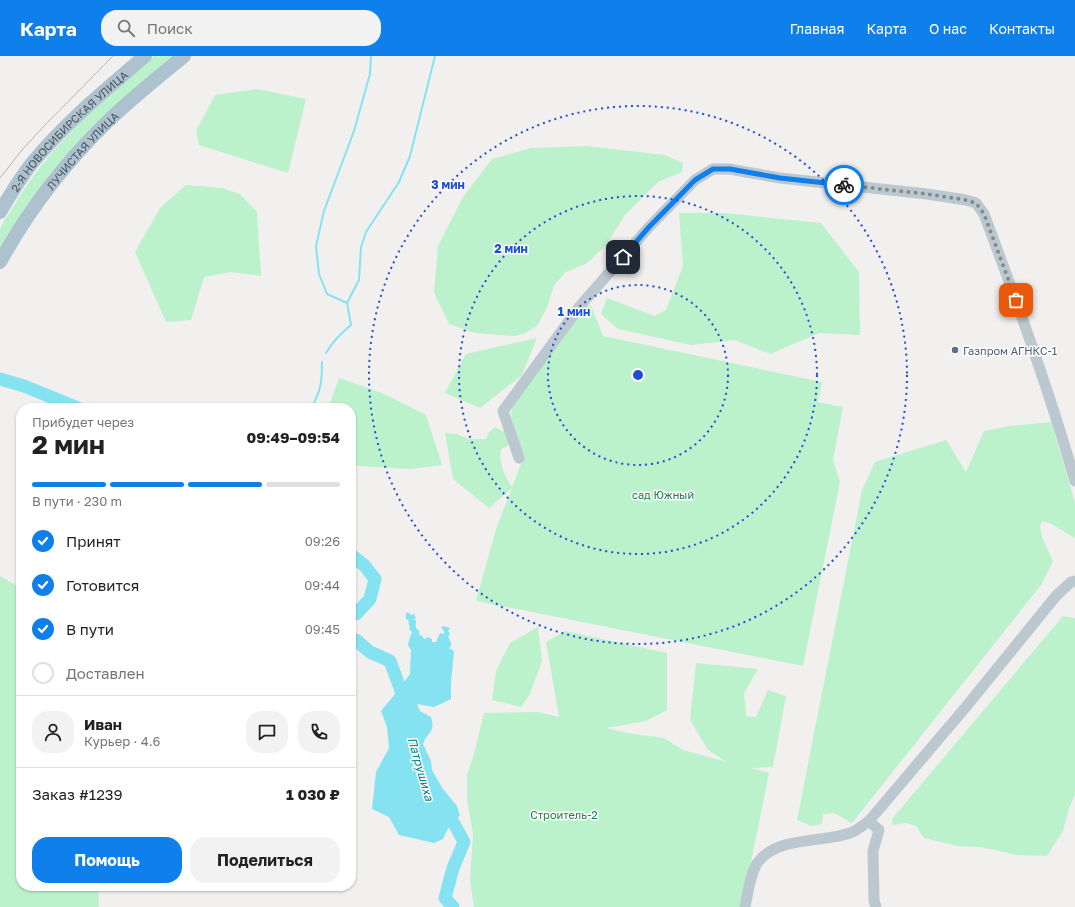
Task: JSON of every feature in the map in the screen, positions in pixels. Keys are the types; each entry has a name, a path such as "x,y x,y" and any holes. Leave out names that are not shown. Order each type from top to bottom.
{"main road":[{"name":"2-Я НОВОСИБИРСКАЯ УЛИЦА","path":"0,212 31,164 50,143 80,111 145,56"},
{"name":"ЛУЧИСТАЯ УЛИЦА","path":"0,262 24,223 59,174 108,121 184,56"}],"street":[{"path":"519,458 503,411 526,379 580,306 649,227 695,180 713,169 730,169 780,178 927,194 976,203 984,214 1030,340 1059,426 1075,481"},
{"path":"745,907 752,874 757,863 766,854 782,845 851,833 869,821 965,708 1056,596 1071,582 1075,581"},
{"path":"869,821 879,830 873,851 874,901 876,907"}],"green space":[{"path":"154,56 176,56 101,123 0,251 0,230 2,225 26,187 58,145 114,90"},
{"path":"257,89 306,99 288,173 199,145 196,131 215,95"},
{"path":"587,146 665,155 683,163 682,172 658,182 625,215 605,246 586,264 566,272 554,285 547,308 537,326 523,334 515,336 475,333 449,324 434,293 438,246 463,197 492,159 531,148"},
{"path":"186,185 222,188 240,194 257,212 261,276 231,272 204,277 191,320 166,322 135,252 160,208"},
{"path":"679,213 724,213 821,223 859,272 860,335 819,333 770,354 735,340 691,345 618,329 601,314 607,298 655,316 666,310 683,266"},
{"name":"сад Южный","path":"585,305 591,306 603,336 822,382 818,402 843,407 833,460 840,482 803,666 476,601 496,529 512,488 489,508 453,479 445,433 457,434 469,439 486,439 489,432 495,427 502,431 509,432 510,443 501,449 501,464 504,474 512,487 523,459 511,416 512,406"},
{"path":"537,338 522,375 480,408 445,393 466,354"},
{"path":"339,378 382,393 426,415 442,465 411,469 357,466 356,403 330,403"},
{"path":"1051,422 1075,502 1075,538 1050,523 1042,521 1040,526 1042,537 1053,561 1041,585 852,823 834,813 823,814 822,824 812,826 797,820 862,490 875,462 946,440 966,472 984,431 1010,426"},
{"path":"0,576 16,585 16,891 98,891 99,907 0,907"},
{"path":"1063,616 1075,618 1075,795 1069,808 1063,831 1047,856 1018,855 980,847 958,846 924,838 916,826 906,823 893,825 892,819"},
{"path":"538,627 542,661 530,694 521,707 492,700 496,671 510,643"},
{"name":"Строитель-2","path":"565,631 667,653 667,710 646,721 606,728 633,734 664,738 683,750 727,762 708,750 690,720 696,663 758,669 744,693 746,716 756,717 768,690 786,696 773,767 751,768 769,773 742,907 474,907 470,881 473,834 467,800 467,775 484,713 538,712 559,717 546,642"}],"water":[{"path":"406,613 410,613 410,615 414,614 416,618 414,619 416,621 416,627 420,636 422,635 423,638 426,639 428,637 432,639 432,642 436,642 440,633 445,633 441,627 444,626 450,628 448,631 450,634 448,637 451,642 451,646 449,648 454,651 451,699 434,707 417,704 420,711 431,717 432,729 423,744 431,761 432,770 443,789 457,806 460,816 452,820 443,839 434,843 399,835 389,817 372,809 376,772 389,748 387,727 381,711 410,674 411,650 408,645 412,632 409,629 409,620 406,619"}],"waterway":[{"path":"326,353 337,338 351,325 347,303 327,294 319,274 316,246 324,211 354,131 370,74 371,56"},
{"path":"347,303 359,280 361,247 366,232 399,182 410,156 435,56"},
{"path":"314,403 320,386 322,362"},
{"name":"Патрушиха","path":"0,379 24,386 66,403"},
{"name":"Патрушиха","path":"356,559 364,565 375,579 370,599 356,614"},
{"name":"Патрушиха","path":"356,640 370,652 390,661 404,703"},
{"name":"Патрушиха","path":"438,811 452,820 464,842 453,868 445,898 453,907"}],"tram line":[{"path":"0,178 22,150 44,126 113,56"}],"way so far":[{"path":"844,185 927,194 976,203 984,214 1016,300"}],"place":[{"name":"Газпром АГНКС-1","path":"955,350"}],"route":[{"path":"623,257 649,227 695,180 713,169 730,169 780,178 844,185"}]}
